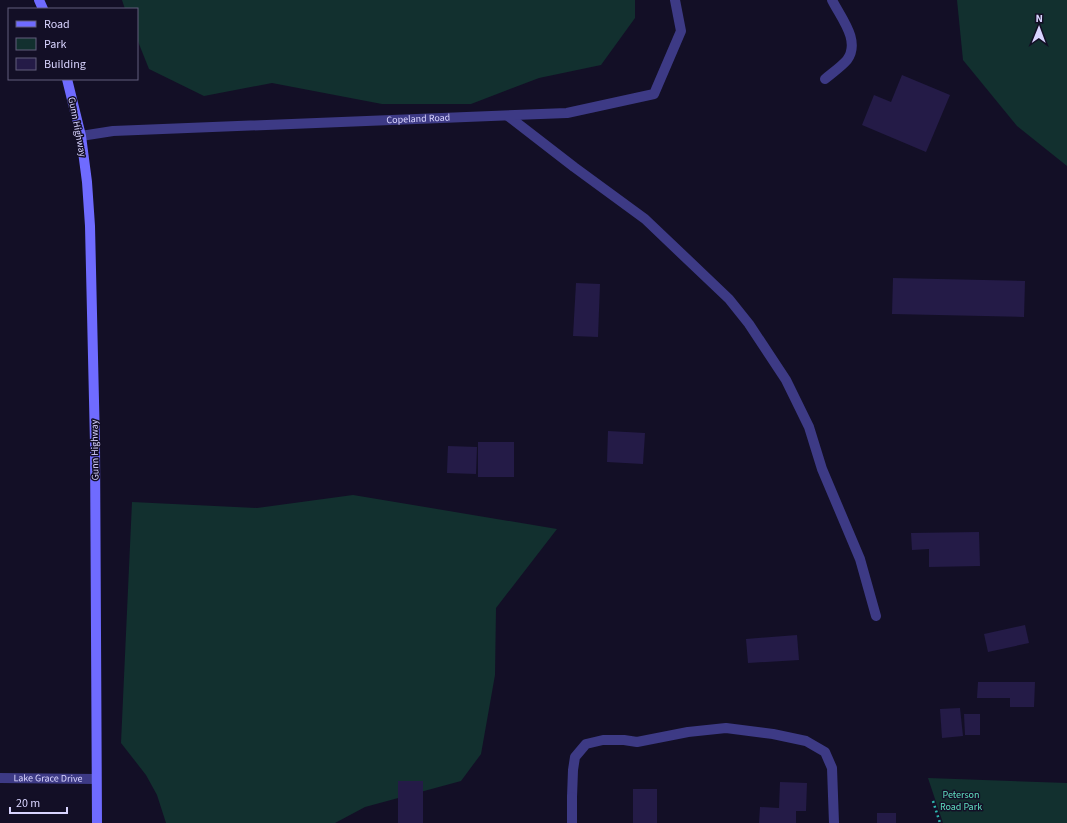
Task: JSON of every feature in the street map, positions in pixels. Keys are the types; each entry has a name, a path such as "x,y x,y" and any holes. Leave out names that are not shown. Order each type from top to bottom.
{"main road":[{"name":"Gunn Highway","path":"67,80 81,136 87,182 92,280 95,444 97,823"}],"street":[{"name":"Copeland Road","path":"81,136 113,131 567,113 654,94 681,31 675,0"},
{"path":"825,79 846,60 853,47 850,34 832,0"},
{"path":"508,116 645,219 729,299 749,324 786,380 809,427 822,469 860,559 876,616"},
{"path":"572,823 573,770 575,757 586,744 603,740 624,740 637,742 688,732 726,728 773,734 806,741 825,752 832,768 834,823"},
{"name":"Lake Grace Drive","path":"0,778 96,779"}],"path":[{"path":"933,801 940,823"}],"green space":[{"path":"122,0 635,0 635,18 601,65 539,78 471,104 382,104 272,83 204,96 149,69 138,42 138,8 125,8"},
{"path":"957,0 1067,0 1067,166 1017,126 963,60"},
{"path":"353,495 557,529 496,608 495,675 481,754 461,781 365,807 335,823 166,823 157,795 146,775 121,743 132,502 257,508"},
{"name":"Peterson Road Park","path":"928,778 1067,783 1067,823 943,823"}],"building":[{"path":"902,75 950,95 926,152 862,125 874,95 891,102"},
{"path":"893,278 1025,281 1024,317 892,314"},
{"path":"576,283 600,284 598,337 573,336"},
{"path":"608,431 645,433 643,464 607,462"},
{"path":"478,442 514,442 514,477 478,477"},
{"path":"448,446 477,447 476,474 447,473"},
{"path":"979,532 980,566 929,567 929,549 912,550 911,533"},
{"path":"1025,625 1029,643 988,652 984,634"},
{"path":"797,635 799,660 748,663 746,639"},
{"path":"978,682 1035,682 1034,707 1010,707 1010,698 977,698"},
{"path":"960,708 963,736 942,738 940,709"},
{"path":"964,714 980,714 980,735 965,735"},
{"path":"398,781 423,781 423,823 398,823"},
{"path":"780,782 807,783 806,811 796,811 796,823 759,823 760,807 779,808"},
{"path":"633,789 657,789 657,823 633,823"},
{"path":"877,813 896,813 896,823 877,823"}]}
